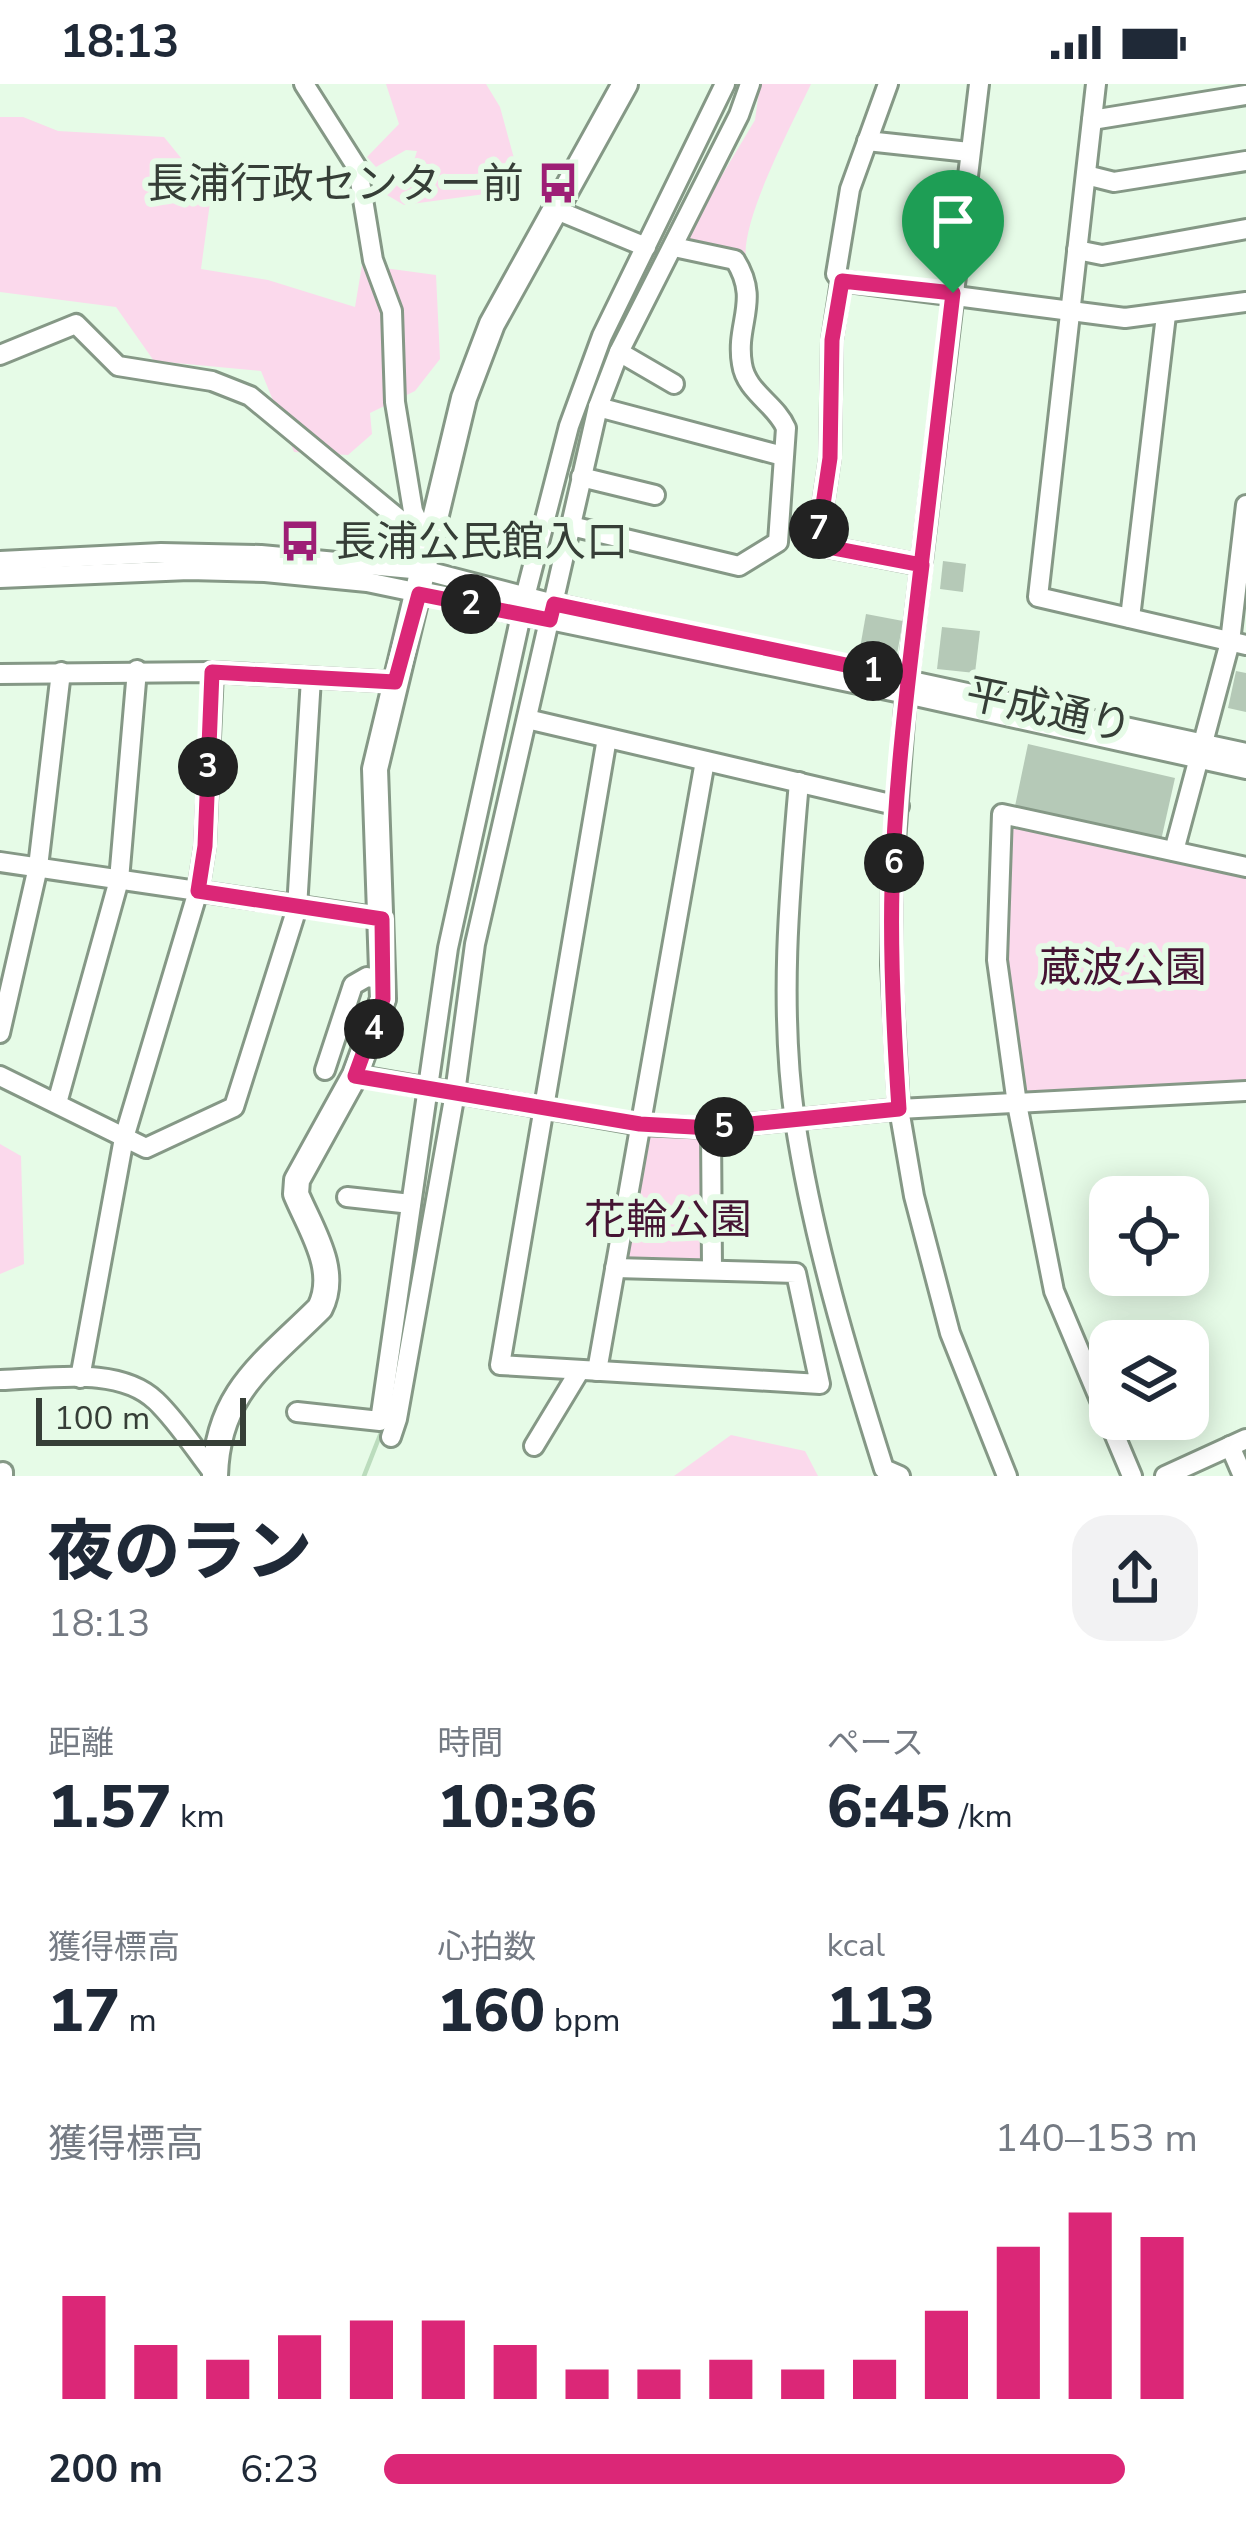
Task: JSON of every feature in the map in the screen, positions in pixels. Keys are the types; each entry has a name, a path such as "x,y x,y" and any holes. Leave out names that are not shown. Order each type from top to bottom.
{"main road":[{"path":"215,1476 216,1447 233,1394 320,1308 328,1292 328,1274 296,1194 296,1180 360,1065 383,999 375,786 428,543 477,357 625,84"}],"street":[{"path":"304,84 358,169 374,260 392,311 395,402 413,511 428,543"},
{"path":"297,1412 380,1421 448,948 524,606 584,381 725,84"},
{"path":"391,1437 455,1094 475,944 598,407 619,352 739,115 750,84"},
{"path":"888,84 850,189 836,274 842,281 1125,318 1246,302"},
{"path":"979,84 907,686 892,882 891,964 899,1109 914,1196 950,1333 1006,1476"},
{"path":"1096,84 1037,597 1238,644"},
{"path":"1092,120 1246,94"},
{"path":"867,141 970,152"},
{"path":"1086,175 1114,182 1246,161"},
{"path":"554,209 643,253 662,270"},
{"path":"1077,250 1102,255 1246,229"},
{"path":"571,526 739,566 778,542 783,421 754,391 741,362 748,281 735,260 674,247"},
{"path":"842,281 832,340 830,458 817,545 922,565"},
{"path":"1130,618 1166,315"},
{"path":"0,355 76,324 118,366 212,380 250,396 428,543"},
{"path":"619,352 674,384"},
{"path":"598,407 783,456"},
{"path":"581,477 656,495"},
{"path":"1174,851 1199,751 1238,644 1246,505"},
{"name":"平成通り","path":"0,561 212,554 421,582 1199,751 1246,770"},
{"path":"0,561 0,580"},
{"name":"平成通り","path":"0,580 144,570 421,582"},
{"path":"0,674 137,670 395,682"},
{"path":"57,1103 119,880 137,670"},
{"path":"0,1033 38,867 61,672"},
{"path":"80,1378 124,1138 198,891 205,846 212,672"},
{"path":"0,1076 146,1148 234,1107 297,908 311,678"},
{"path":"527,719 899,806"},
{"path":"607,738 500,1365 820,1384 796,1273 615,1268"},
{"name":"平成通り","path":"1199,751 1246,753"},
{"path":"534,1446 589,1370 615,1268 705,761"},
{"path":"799,782 785,934 795,1120 826,1270 854,1373 884,1468 899,1476"},
{"path":"1132,1476 1054,1291 1017,1104 997,960 1002,814 1246,867"},
{"path":"0,862 382,919"},
{"path":"325,1070 353,985 367,977 385,980"},
{"path":"335,1040 360,1065 428,1088 640,1124 711,1128 899,1109 1246,1091"},
{"path":"711,1128 712,1269"},
{"path":"347,1197 411,1204"},
{"path":"0,1380 123,1382 145,1392 215,1476"},
{"path":"1165,1476 1238,1443 1243,1476"}],"green space":[{"path":"386,84 486,84 500,107 515,162 485,194 404,205 375,188 411,170 417,151 406,150 376,167 367,157 399,124"},
{"path":"760,84 811,84 759,197 746,260 687,245 684,239 755,120"},
{"path":"0,117 23,117 58,131 164,137 211,195 201,269 268,280 355,307 362,265 436,275 440,359 415,391 370,413 372,434 348,455 294,452 261,371 154,361 116,307 0,292"},
{"name":"蔵波公園","path":"1002,814 1246,867 1246,1086 1017,1104 997,960"},
{"name":"花輪公園","path":"640,1125 711,1128 712,1269 615,1268"},
{"path":"0,1144 21,1156 24,1264 0,1274"},
{"path":"731,1435 805,1451 818,1476 674,1476"}],"building":[{"path":"943,561 966,564 963,592 940,589"},
{"path":"866,614 903,621 897,654 860,648"},
{"path":"942,627 980,631 975,673 937,669"},
{"path":"1236,671 1246,673 1246,712 1228,708"},
{"path":"1028,744 1175,778 1160,845 1014,811"}],"waterway":[{"path":"687,198 733,106"},
{"path":"594,393 609,353"},
{"path":"570,465 588,409"},
{"path":"364,1476 384,1425"}],"place":[{"name":"長浦行政センター前","path":"558,183"},
{"name":"長浦公民館入口","path":"300,541"}],"route":[{"path":"953,293 842,281 832,340 830,458 817,545 922,565 906,694 892,882 899,1109 711,1128 640,1124 355,1076 383,999 382,919 198,891 205,846 212,672 395,682 419,594 550,620 554,604 908,678 922,565 953,293"}]}
